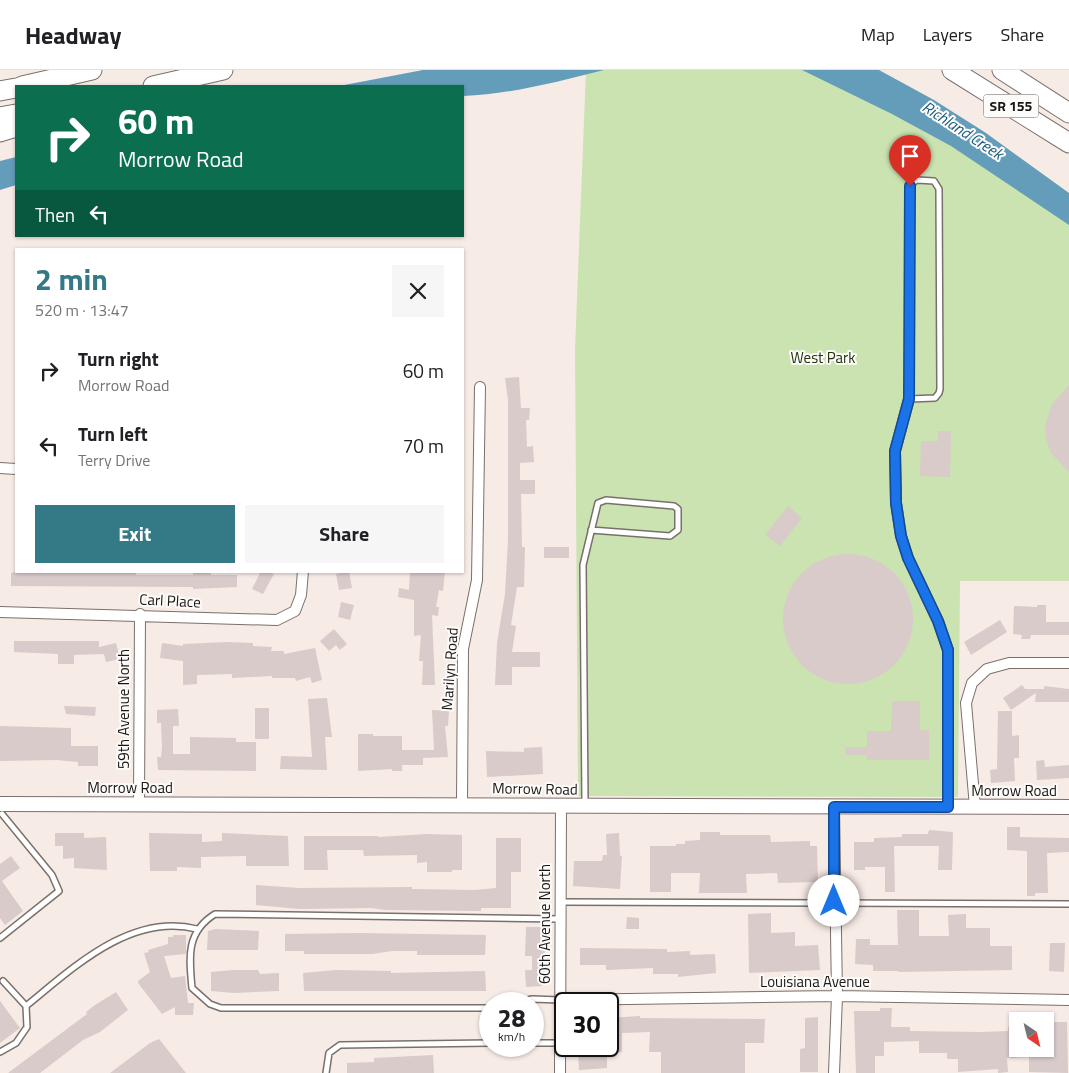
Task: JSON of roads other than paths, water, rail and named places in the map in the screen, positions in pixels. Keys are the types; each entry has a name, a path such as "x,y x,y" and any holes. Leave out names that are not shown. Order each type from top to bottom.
{"highway":[{"path":"26,85 92,70"},
{"path":"157,85 223,70"},
{"name":"SR 155","path":"952,70 1069,143"},
{"name":"SR 155","path":"1002,70 1069,113"},
{"path":"0,91 15,88"},
{"path":"0,117 15,114"},
{"path":"0,132 15,127"}],"street":[{"name":"Marilyn Road","path":"462,804 463,649 477,580 480,388"},
{"path":"909,399 895,451 896,503 901,536 908,558 938,621 948,650 948,807"},
{"path":"0,468 15,469"},
{"name":"Carl Place","path":"0,612 140,614 258,621 278,620 295,611 301,595 303,573"},
{"name":"59th Avenue North","path":"139,804 140,614"},
{"path":"975,807 966,703 972,683 987,669 1009,663 1069,663"},
{"name":"Morrow Road","path":"1,811 16,804 1069,807"},
{"name":"60th Avenue North","path":"560,992 561,806"},
{"path":"834,807 837,996 834,1073"},
{"name":"Louisiana Avenue","path":"619,999 837,996 1069,1000"},
{"name":"60th Avenue North","path":"560,1057 560,1073"}],"lane":[{"path":"934,181 939,189 940,394 935,398 909,399 909,190 914,182 934,181"},
{"path":"585,806 583,565 591,530 598,503 602,500 674,506 680,514 678,530 670,536 591,530"},
{"path":"0,938 59,891 52,875 1,811"},
{"path":"561,902 834,901 1069,904"},
{"path":"479,1008 222,1008 210,1004 192,988 190,966 193,936 202,922 215,914 561,919"},
{"path":"26,1006 99,949 140,931 165,926 197,930"},
{"path":"0,1052 16,1043 26,1028 26,1006 3,981"},
{"path":"326,1073 329,1053 340,1044 479,1043"}],"water":[{"path":"423,70 604,70 551,83 481,95 464,96 464,85 344,85"},
{"name":"Richland Creek","path":"802,70 879,70 934,100 986,133 1069,193 1069,225 951,146 892,114"},
{"path":"15,157 15,185 0,190 0,161"}],"park label":[{"name":"West Park","path":"823,358"}]}
